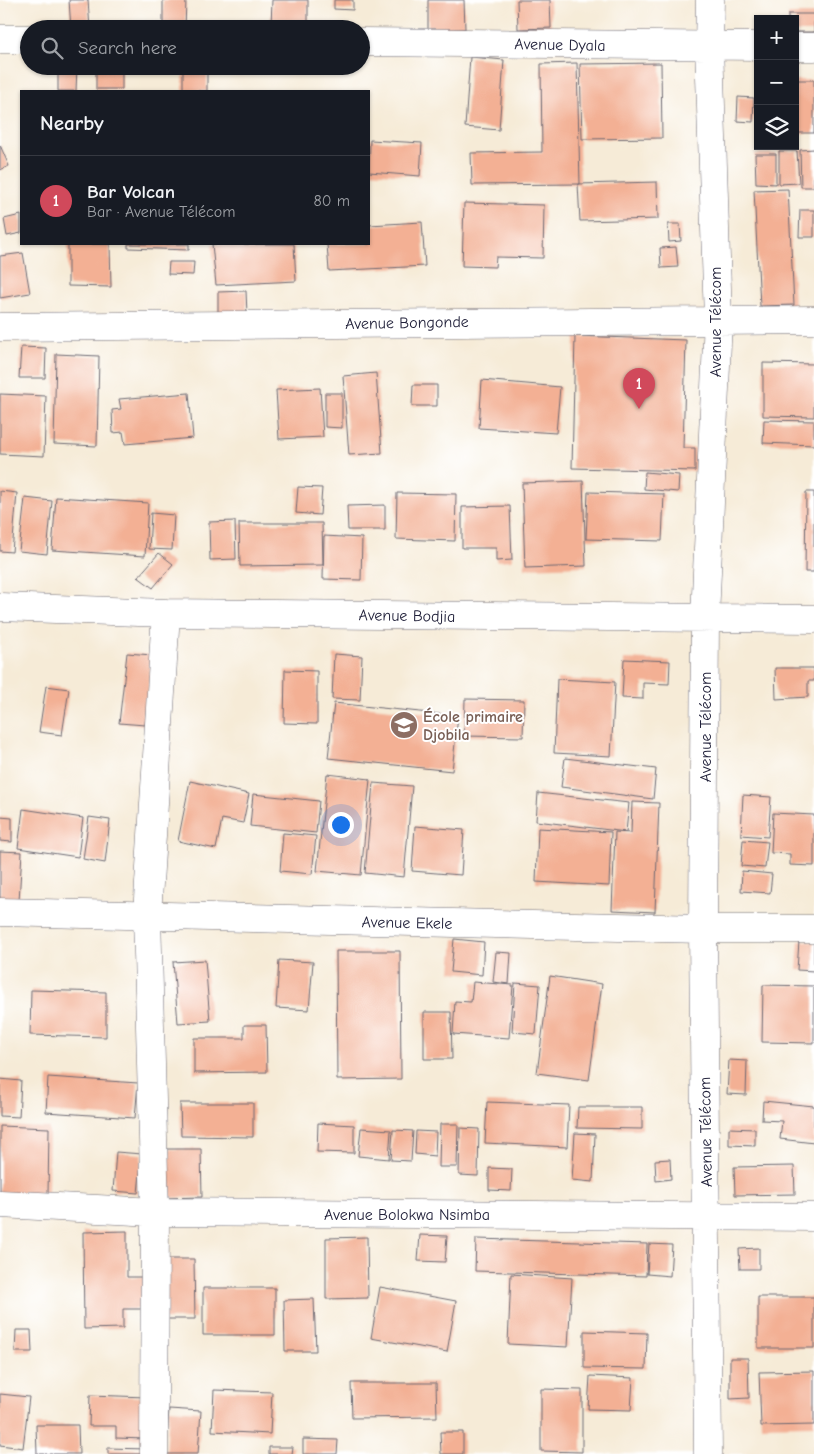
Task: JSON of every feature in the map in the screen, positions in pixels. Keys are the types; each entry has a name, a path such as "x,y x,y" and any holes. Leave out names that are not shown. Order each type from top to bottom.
{"street":[{"name":"Avenue Télécom","path":"708,1454 703,929 706,618 718,319 709,46 710,0"},
{"path":"0,39 20,39"},
{"name":"Avenue Dyala","path":"370,42 754,46"},
{"path":"799,47 814,47"},
{"name":"Avenue Bongonde","path":"0,327 718,319 814,320"},
{"name":"Avenue Bodjia","path":"0,607 166,613 814,619"},
{"path":"154,1454 155,1212 147,916 166,613"},
{"name":"Avenue Ekele","path":"0,912 703,929 814,929"},
{"name":"Avenue Bolokwa Nsimba","path":"0,1204 155,1212 814,1217"}],"building":[{"path":"69,0 88,0 89,20 70,20"},
{"path":"163,0 186,0 185,20 163,20"},
{"path":"272,0 308,0 308,20 271,20"},
{"path":"334,0 353,0 353,10 334,9"},
{"path":"428,0 464,0 465,29 428,30"},
{"path":"517,0 550,0 551,28 518,29"},
{"path":"814,14 814,32 799,32 799,15 788,15"},
{"path":"470,57 504,60 499,130 465,127"},
{"path":"577,63 580,184 472,185 471,153 542,152 541,64"},
{"path":"661,63 662,138 582,139 580,64"},
{"path":"58,75 77,75 76,90 58,90"},
{"path":"96,75 122,75 122,89 96,89"},
{"path":"183,75 207,75 207,90 183,90"},
{"path":"799,80 814,80 814,133 799,133"},
{"path":"738,97 754,98 753,122 737,121"},
{"path":"370,140 422,143 420,176 370,172"},
{"path":"0,145 9,166 0,170"},
{"path":"814,149 814,187 801,187 800,150"},
{"path":"779,151 797,151 799,183 779,184"},
{"path":"755,154 776,154 776,184 756,183"},
{"path":"657,182 658,219 580,221 578,184"},
{"path":"788,189 794,305 760,306 754,190"},
{"path":"464,203 544,205 543,258 496,257 495,267 462,266"},
{"path":"800,210 814,210 814,237 799,237"},
{"path":"20,215 20,233 7,236 4,219"},
{"path":"422,222 425,266 329,271 327,245 370,245 370,225"},
{"path":"668,224 680,224 681,241 669,242"},
{"path":"68,245 110,245 111,287 68,286"},
{"path":"128,245 189,245 189,250 128,248"},
{"path":"212,245 294,245 296,281 216,285"},
{"path":"676,247 678,267 661,268 660,248"},
{"path":"23,253 30,293 0,298 0,256"},
{"path":"169,262 194,262 193,275 168,274"},
{"path":"246,291 247,314 218,314 218,292"},
{"path":"575,336 686,340 683,448 695,448 695,471 572,468"},
{"path":"21,347 46,348 45,378 19,378"},
{"path":"56,354 99,356 97,446 54,444"},
{"path":"763,363 814,364 814,417 763,416"},
{"path":"376,373 382,453 349,455 343,376"},
{"path":"482,380 560,387 556,433 479,428"},
{"path":"413,385 437,385 437,406 412,406"},
{"path":"320,388 323,437 279,439 276,390"},
{"path":"189,393 193,438 125,444 123,432 113,433 112,410 121,409 119,399"},
{"path":"325,393 342,393 342,428 325,427"},
{"path":"0,394 46,396 44,456 0,454"},
{"path":"764,420 814,421 814,445 763,443"},
{"path":"645,472 679,475 678,492 644,489"},
{"path":"583,481 586,566 525,568 522,483"},
{"path":"298,487 322,488 320,515 296,513"},
{"path":"0,491 17,493 12,552 0,551"},
{"path":"588,492 664,494 662,541 586,539"},
{"path":"806,492 814,492 814,572 805,572"},
{"path":"397,493 456,494 455,541 396,539"},
{"path":"56,497 148,503 145,556 52,550"},
{"path":"25,498 52,501 47,554 19,551"},
{"path":"385,505 385,530 348,530 347,506"},
{"path":"510,506 512,560 496,561 496,548 462,548 462,507"},
{"path":"151,513 174,515 172,550 149,549"},
{"path":"235,521 236,559 210,560 209,522"},
{"path":"239,523 322,523 323,565 240,566"},
{"path":"324,536 362,538 361,580 323,579"},
{"path":"159,553 173,564 153,588 138,577"},
{"path":"127,653 152,655 145,725 119,723"},
{"path":"334,654 362,656 360,700 332,699"},
{"path":"624,659 670,661 669,684 643,683 643,699 622,698"},
{"path":"775,668 814,668 814,681 808,681 808,697 776,699"},
{"path":"285,670 317,671 317,724 284,723"},
{"path":"557,679 615,682 611,756 554,753"},
{"path":"46,686 69,689 62,735 39,732"},
{"path":"465,699 524,700 523,737 464,736"},
{"path":"334,703 458,716 452,771 328,758"},
{"path":"565,758 656,769 653,799 561,787"},
{"path":"327,774 370,779 361,875 317,871"},
{"path":"190,781 249,794 243,823 222,819 216,849 178,841"},
{"path":"373,783 412,786 404,877 365,873"},
{"path":"538,793 629,803 626,832 536,821"},
{"path":"253,794 319,801 316,833 250,826"},
{"path":"743,795 771,797 768,837 741,835"},
{"path":"632,802 659,803 655,912 612,910 615,832 631,833"},
{"path":"23,809 83,818 78,857 18,848"},
{"path":"773,813 814,815 814,866 790,865 790,854 771,853"},
{"path":"0,817 12,818 12,842 0,841"},
{"path":"89,817 110,820 105,863 83,859"},
{"path":"415,826 464,830 461,875 412,871"},
{"path":"538,828 611,832 609,886 536,882"},
{"path":"283,833 316,836 312,874 280,871"},
{"path":"743,840 768,842 765,868 741,866"},
{"path":"0,851 22,852 19,901 0,900"},
{"path":"742,871 772,874 770,893 741,891"},
{"path":"454,939 484,942 482,975 451,972"},
{"path":"799,941 814,942 814,971 797,970"},
{"path":"336,951 400,951 401,1079 337,1080"},
{"path":"496,952 511,953 509,984 493,982"},
{"path":"205,960 210,1021 178,1023 173,962"},
{"path":"279,960 313,962 309,1010 276,1008"},
{"path":"550,976 602,984 589,1080 537,1073"},
{"path":"473,982 513,985 509,1038 453,1034 455,1001 471,1002"},
{"path":"515,983 540,985 536,1034 512,1032"},
{"path":"763,985 814,986 814,1043 762,1042"},
{"path":"31,990 106,992 106,1037 30,1035"},
{"path":"424,1012 451,1012 452,1059 424,1059"},
{"path":"244,1025 266,1025 267,1072 194,1073 194,1038 244,1038"},
{"path":"729,1060 747,1061 746,1095 727,1094"},
{"path":"48,1077 138,1083 135,1118 46,1112"},
{"path":"0,1079 21,1081 19,1117 0,1116"},
{"path":"763,1101 814,1106 814,1143 780,1139 782,1121 762,1120"},
{"path":"487,1102 569,1105 567,1147 485,1143"},
{"path":"180,1103 253,1103 253,1137 181,1136"},
{"path":"578,1107 642,1107 642,1129 577,1128"},
{"path":"318,1123 354,1125 354,1153 317,1152"},
{"path":"440,1124 458,1124 457,1167 439,1167"},
{"path":"0,1126 49,1128 48,1195 0,1193"},
{"path":"361,1128 391,1130 389,1159 358,1156"},
{"path":"460,1128 479,1129 478,1176 459,1175"},
{"path":"729,1128 755,1129 755,1146 729,1145"},
{"path":"393,1130 413,1131 411,1161 391,1160"},
{"path":"416,1131 436,1132 435,1156 415,1154"},
{"path":"575,1133 595,1134 593,1182 572,1180"},
{"path":"164,1149 201,1149 202,1197 165,1198"},
{"path":"116,1152 142,1154 138,1193 113,1191"},
{"path":"670,1159 671,1179 656,1181 655,1160"},
{"path":"794,1166 795,1194 735,1195 734,1167"},
{"path":"489,1168 512,1169 511,1191 489,1190"},
{"path":"127,1231 127,1277 148,1277 148,1309 123,1309 123,1328 84,1329 83,1232"},
{"path":"420,1235 447,1236 445,1262 418,1261"},
{"path":"367,1237 368,1298 326,1299 326,1238"},
{"path":"476,1239 647,1244 646,1276 475,1271"},
{"path":"649,1244 672,1245 670,1276 647,1274"},
{"path":"759,1248 759,1269 740,1269 739,1249"},
{"path":"164,1259 194,1259 195,1319 164,1319"},
{"path":"511,1274 572,1278 568,1347 508,1344"},
{"path":"380,1287 456,1301 447,1352 371,1338"},
{"path":"203,1288 275,1288 275,1335 203,1335"},
{"path":"758,1297 814,1297 814,1348 758,1348"},
{"path":"314,1299 316,1351 285,1351 284,1300"},
{"path":"16,1330 31,1330 32,1352 15,1352"},
{"path":"584,1331 647,1333 646,1369 584,1368"},
{"path":"730,1358 748,1358 749,1398 730,1399"},
{"path":"814,1371 814,1425 761,1426 759,1372"},
{"path":"590,1376 633,1378 631,1410 588,1409"},
{"path":"351,1383 436,1383 437,1417 352,1418"},
{"path":"541,1389 582,1390 582,1452 541,1451"},
{"path":"214,1390 272,1392 270,1434 212,1431"},
{"path":"0,1394 29,1397 23,1448 0,1445"},
{"path":"90,1395 146,1397 145,1439 116,1438 116,1426 89,1426"},
{"path":"169,1409 201,1411 198,1454 166,1454"},
{"path":"36,1425 78,1425 79,1454 37,1454"},
{"path":"440,1432 463,1432 463,1454 441,1454"},
{"path":"303,1439 338,1440 337,1454 303,1454"},
{"path":"269,1447 293,1447 292,1454 269,1454"},
{"path":"108,1448 146,1449 146,1454 108,1454"}],"place":[{"name":"Bar Volcan","path":"639,409"},
{"name":"École primaire Djobila","path":"404,725"}]}
